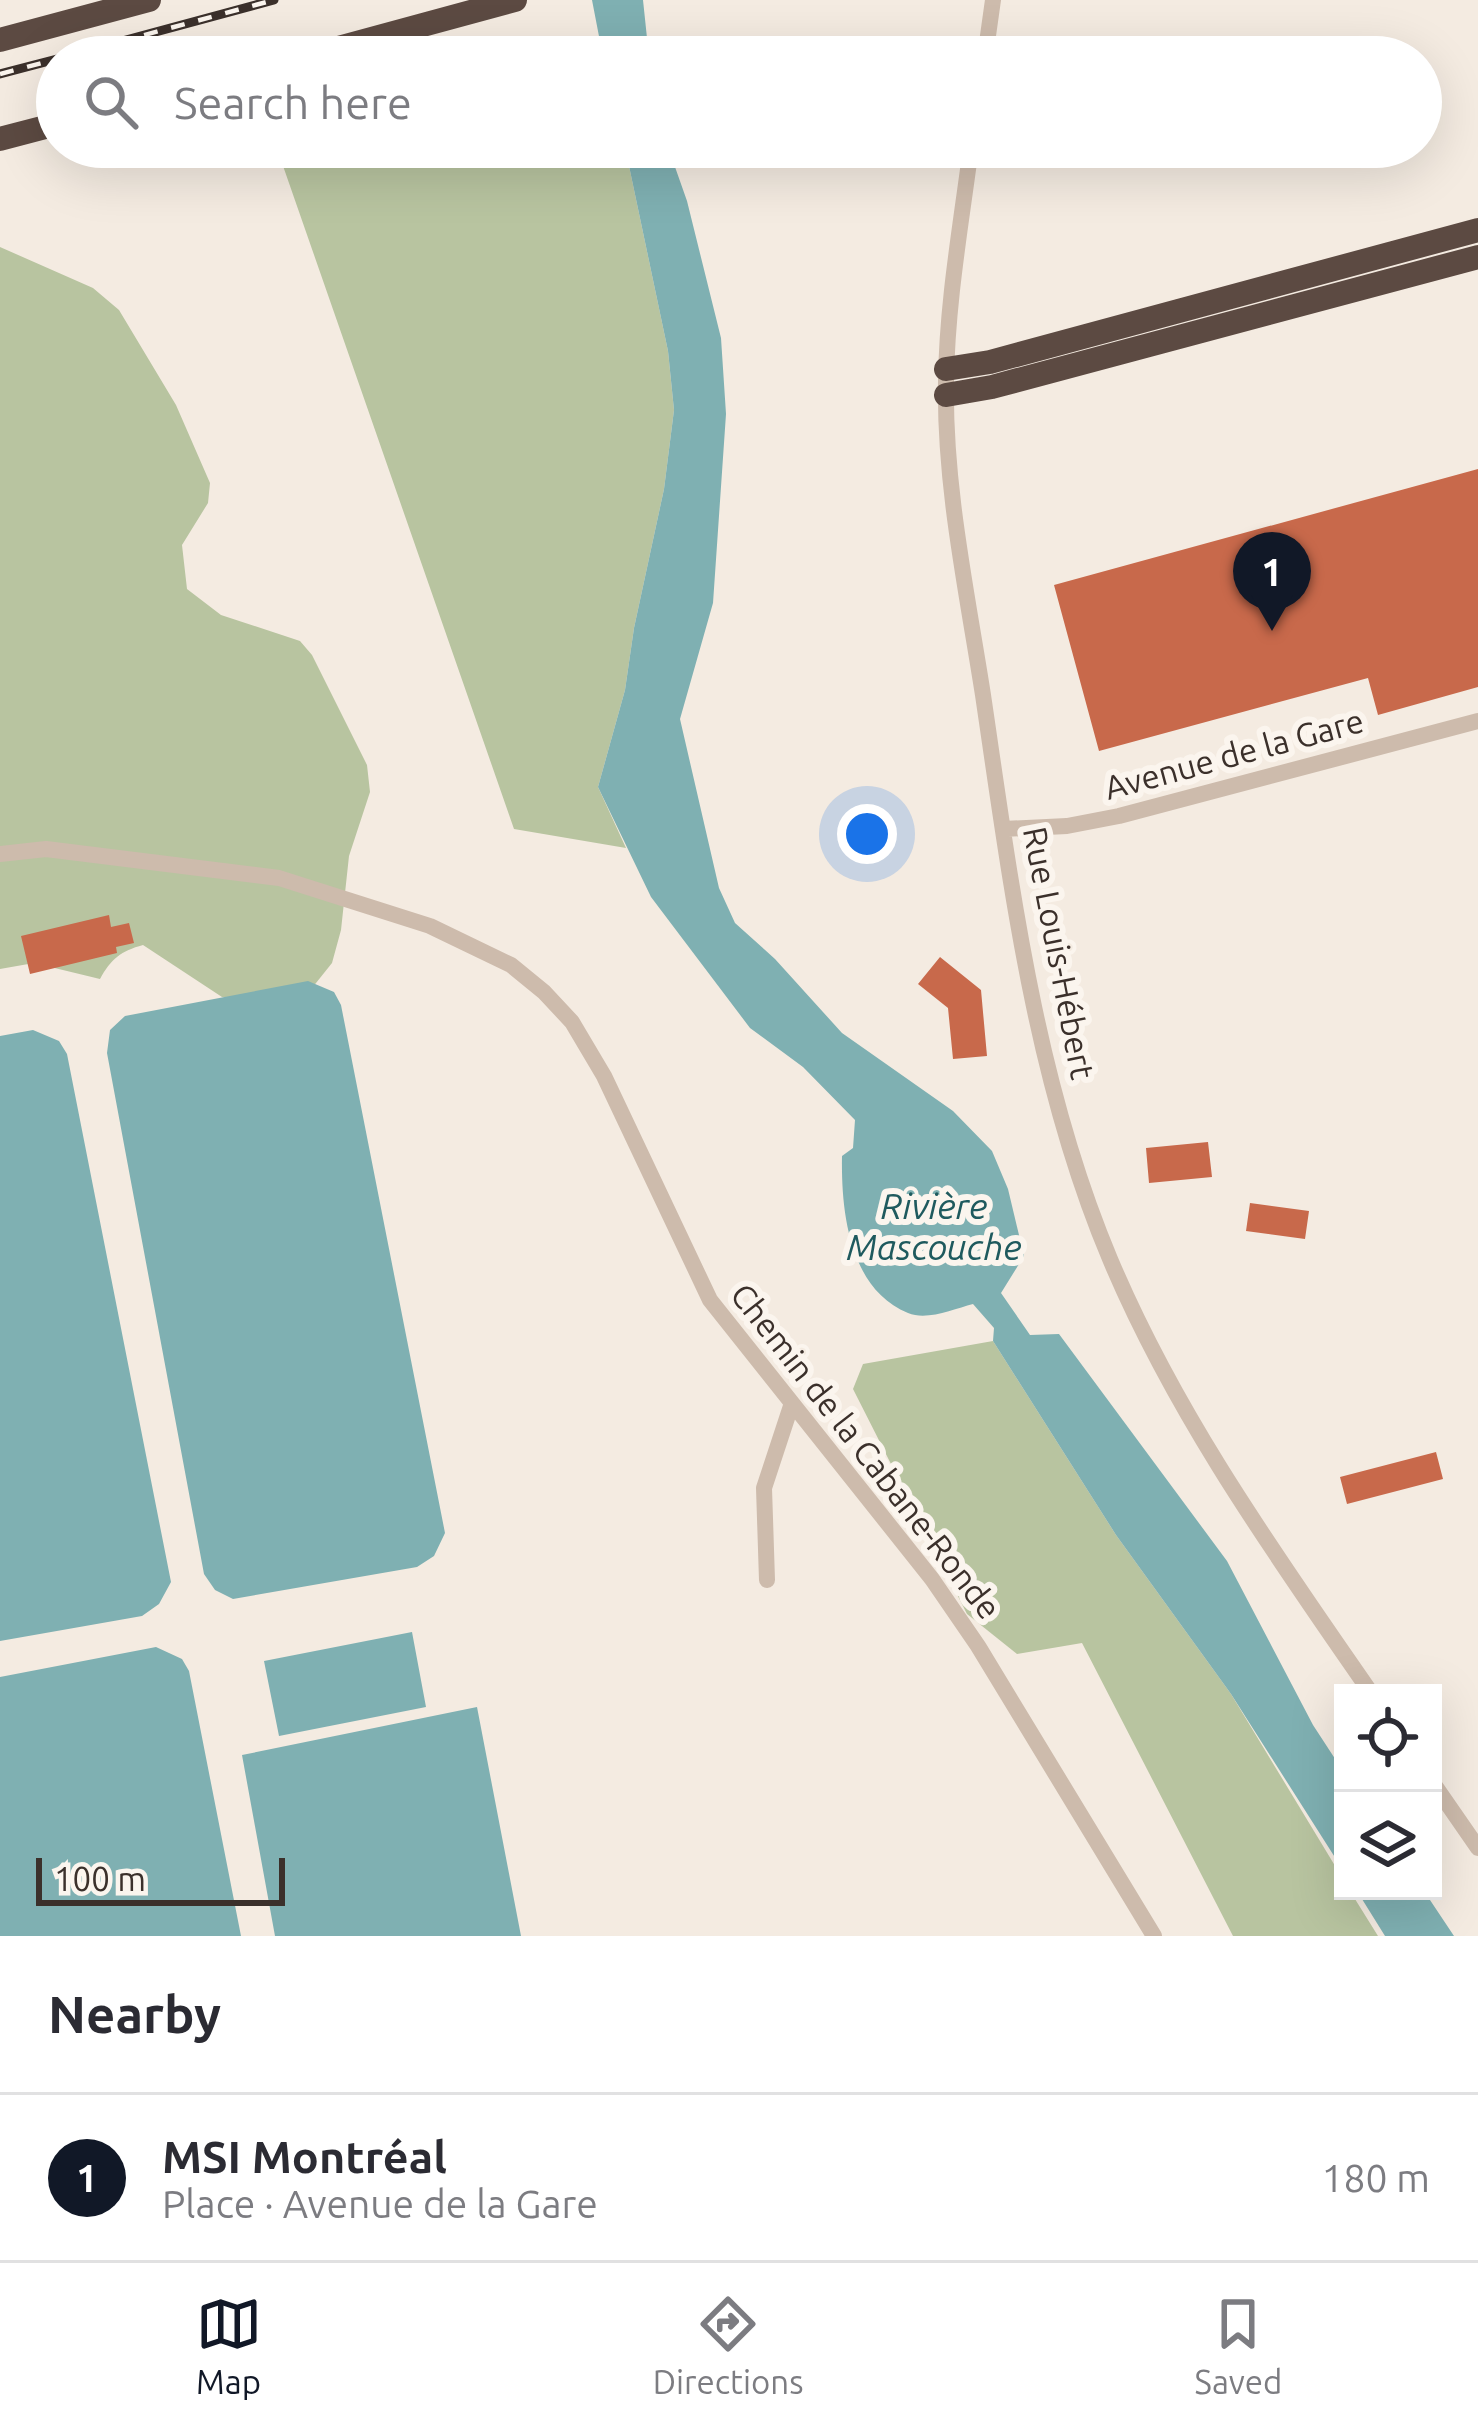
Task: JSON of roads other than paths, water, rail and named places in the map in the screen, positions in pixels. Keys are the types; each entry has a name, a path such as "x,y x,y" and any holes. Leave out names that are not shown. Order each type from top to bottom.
{"highway":[{"path":"0,40 149,0"},
{"path":"382,36 515,0"},
{"path":"0,139 36,130"},
{"path":"946,382 1013,356 1478,230"},
{"path":"946,382 992,387 1478,256"}],"street":[{"path":"988,36 993,0"},
{"name":"Rue Louis-Hébert","path":"968,168 946,382 958,530 1031,991 1054,1093 1111,1262 1150,1345 1202,1440 1365,1684"},
{"name":"Avenue de la Gare","path":"1004,829 1067,826 1119,816 1478,722"},
{"name":"Chemin de la Cabane-Ronde","path":"0,854 46,849 279,878 430,926 512,964 572,1022 604,1076 710,1300 944,1596 1154,1936"},
{"path":"767,1580 764,1488 791,1406"},
{"path":"1439,1792 1478,1848"}],"water":[{"path":"592,0 643,0 647,36 599,36"},
{"name":"Rivière Mascouche","path":"629,168 675,168 721,338 726,414 713,603 680,719 719,888 735,923 842,1033 953,1111 992,1151 1008,1189 1024,1256 1001,1293 1030,1335 1059,1334 1227,1561 1334,1757 1334,1856 1231,1694 1116,1535 993,1341 994,1328 973,1304 915,1315 888,1302 873,1286 852,1246 844,1200 842,1156 853,1148 855,1120 803,1067 750,1028 651,897 598,787 625,690 664,489 674,410 668,351"},
{"path":"308,981 334,992 341,1005 445,1533 434,1556 417,1567 233,1599 215,1590 204,1574 107,1053 110,1030 125,1016"},
{"path":"33,1030 59,1041 67,1054 171,1582 159,1604 142,1616 0,1641 0,1036"},
{"path":"412,1632 426,1707 279,1736 264,1661"},
{"path":"156,1647 182,1659 189,1671 241,1936 0,1936 0,1677"},
{"path":"477,1707 521,1936 275,1936 242,1755"},
{"path":"1363,1900 1430,1900 1454,1936 1385,1936"}],"railway":[{"path":"141,36 274,0"},
{"path":"0,74 36,65"}],"place":[{"name":"MSI Montréal","path":"1272,631"}]}
